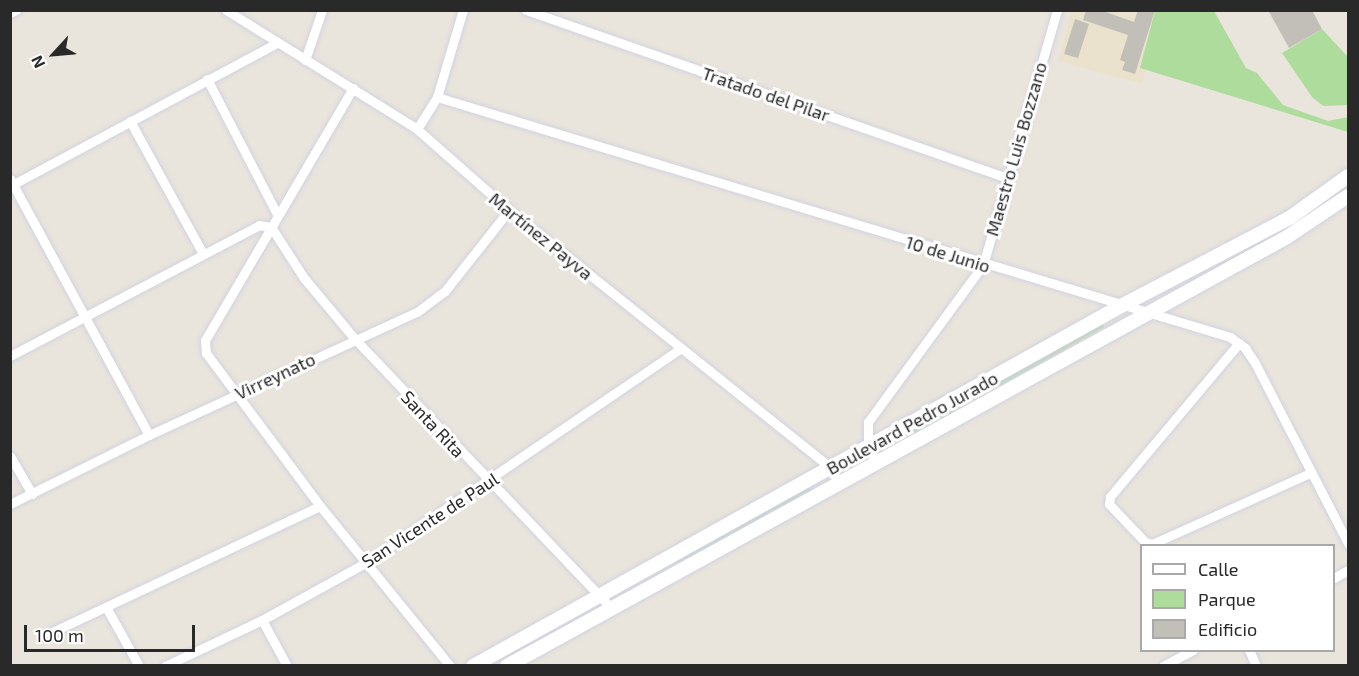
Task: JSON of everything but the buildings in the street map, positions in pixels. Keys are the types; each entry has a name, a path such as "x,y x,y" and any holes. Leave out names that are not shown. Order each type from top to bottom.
{"main road":[{"name":"Boulevard Pedro Jurado","path":"472,666 1121,306 1308,207 1348,176"},
{"name":"Boulevard Pedro Jurado","path":"507,666 1316,220 1348,196"},
{"path":"1308,207 1316,220"},
{"path":"666,560 673,574"}],"street":[{"path":"10,14 16,10"},
{"name":"Martínez Payva","path":"226,10 417,129 509,210 831,468 839,484"},
{"path":"305,60 322,10"},
{"path":"417,129 437,97 463,10"},
{"name":"Tratado del Pilar","path":"526,10 1006,178"},
{"name":"Maestro Luis Bozzano","path":"868,448 868,422 983,265 1006,178 1057,10"},
{"path":"149,435 12,183 278,42"},
{"path":"207,78 278,216"},
{"path":"353,88 205,340 206,353 234,395 320,506 369,561 450,666"},
{"name":"10 de Junio","path":"437,97 983,265 1121,306 1148,311 1207,328 1239,343 1255,363 1348,543"},
{"path":"130,121 203,254"},
{"name":"Virreynato","path":"10,504 149,435 432,303 509,210"},
{"path":"10,356 259,225 271,227"},
{"name":"Santa Rita","path":"271,227 304,278 354,339 488,483 601,595 611,608"},
{"path":"1239,343 1110,497 1109,504 1145,542 1152,544 1312,472"},
{"name":"San Vicente de Paul","path":"165,666 262,620 369,561 488,483 680,349"},
{"path":"868,448 877,463"},
{"path":"10,456 32,494"},
{"path":"50,633 320,506"},
{"path":"106,607 139,666"},
{"path":"262,620 287,666"},
{"path":"1163,666 1190,652"},
{"path":"1249,652 1256,666"}],"shaded area":[{"path":"1072,11 1161,11 1142,84 1058,61"}],"green space":[{"path":"1155,11 1214,11 1246,68 1257,73 1283,105 1328,121 1348,117 1348,132 1140,68"},
{"path":"1322,29 1348,57 1348,105 1323,106 1312,97 1282,53"},
{"path":"1103,324 1104,327 905,439 903,436"},
{"path":"809,487 811,490 678,562 676,560"}]}
